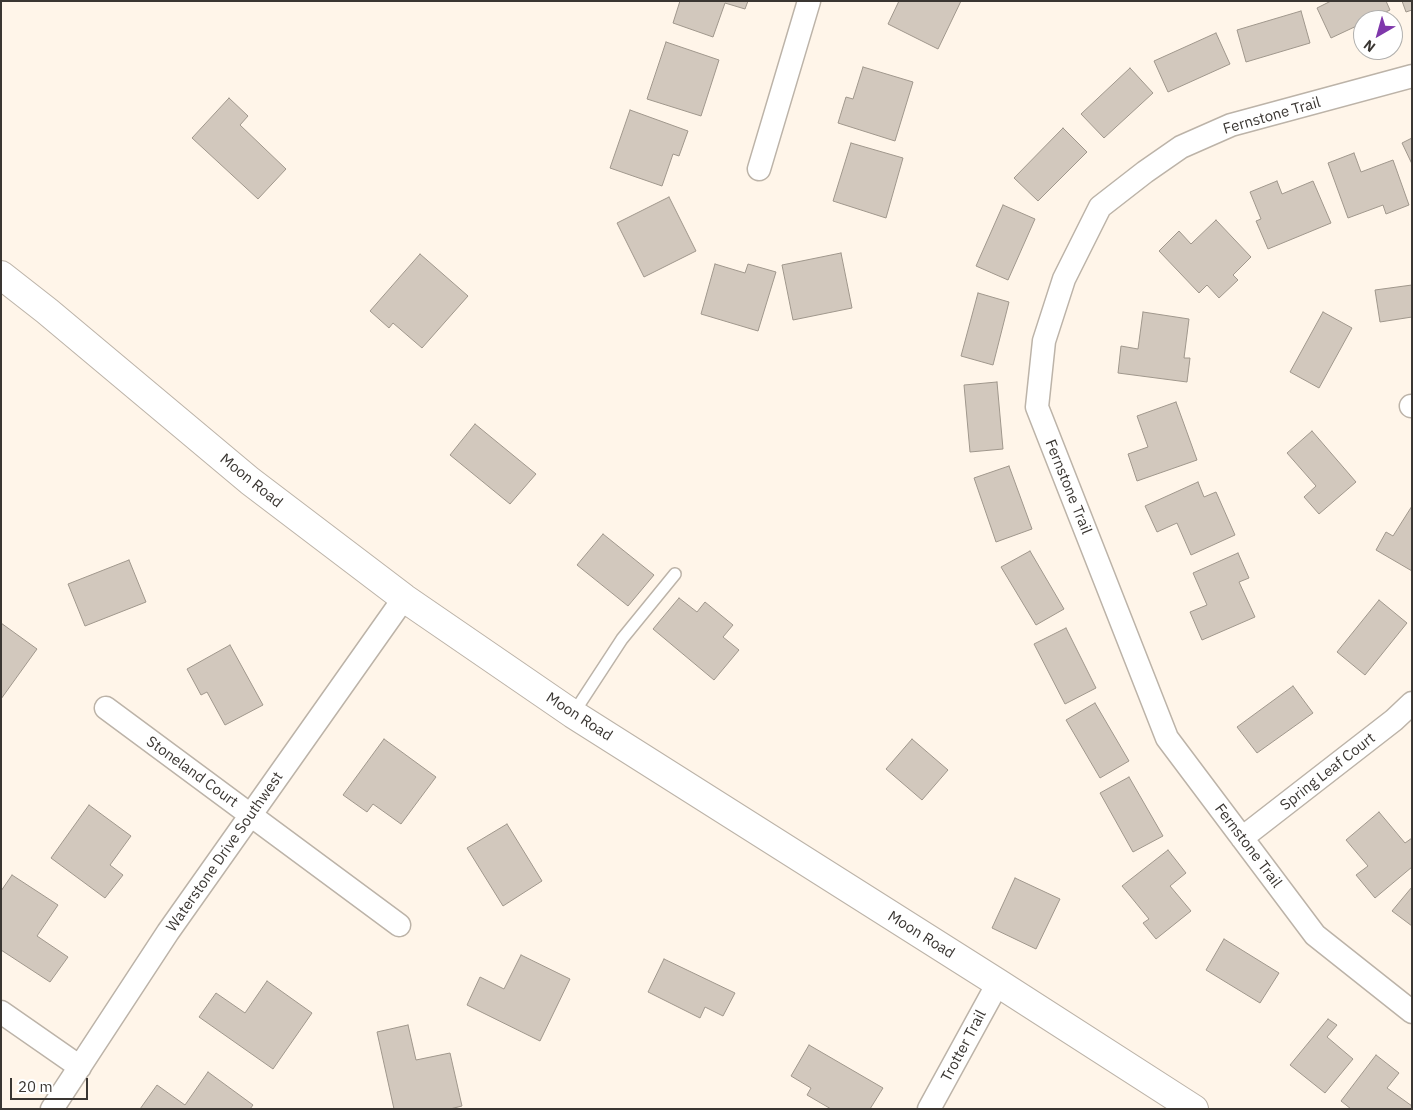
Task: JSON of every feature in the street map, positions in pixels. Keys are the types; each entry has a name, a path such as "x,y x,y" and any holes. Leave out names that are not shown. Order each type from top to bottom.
{"street":[{"path":"759,169 809,1"},
{"name":"Fernstone Trail","path":"1412,76 1231,125 1181,147 1144,172 1100,207 1064,279 1044,341 1036,407 1168,738 1315,935 1412,1012"},
{"name":"Moon Road","path":"1,275 48,311 250,481 404,598 573,714 1194,1109"},
{"name":"Waterstone Drive Southwest","path":"52,1109 168,932 404,598"},
{"name":"Spring Leaf Court","path":"1242,838 1394,720 1412,702"},
{"name":"Stoneland Court","path":"106,708 399,925"},
{"name":"Trotter Trail","path":"929,1109 998,983"},
{"path":"1,1012 80,1066"}],"lane":[{"path":"573,714 622,639 676,574"}],"building":[{"path":"680,1 748,1 745,9 725,3 713,37 673,23"},
{"path":"899,1 961,1 938,49 888,24"},
{"path":"1331,1 1386,1 1390,10 1353,10 1353,28 1331,38 1317,8"},
{"path":"1402,1 1412,1 1412,10 1406,12"},
{"path":"1301,11 1310,43 1246,62 1237,30"},
{"path":"1216,33 1230,64 1168,92 1154,61"},
{"path":"666,42 719,60 701,116 647,99"},
{"path":"863,67 913,82 895,141 838,123 846,97 853,99"},
{"path":"1130,68 1153,93 1104,138 1081,114"},
{"path":"229,98 248,116 240,125 286,169 258,199 192,138"},
{"path":"630,110 688,131 679,156 673,154 662,186 610,168"},
{"path":"1063,128 1087,152 1038,201 1014,178"},
{"path":"1412,138 1412,164 1402,143"},
{"path":"851,143 903,158 886,218 833,201"},
{"path":"1354,153 1361,172 1393,160 1409,205 1386,214 1383,205 1348,218 1328,163"},
{"path":"1277,181 1282,194 1313,181 1331,223 1268,249 1256,221 1261,219 1250,192"},
{"path":"669,197 696,251 644,277 617,223"},
{"path":"1003,205 1035,219 1008,280 976,266"},
{"path":"1216,220 1251,257 1233,275 1238,280 1219,298 1207,285 1199,293 1159,251 1179,231 1191,244"},
{"path":"841,253 852,308 793,320 782,265"},
{"path":"420,254 468,296 422,348 393,323 389,328 370,311"},
{"path":"715,264 745,273 748,264 776,272 758,331 701,314"},
{"path":"1412,285 1412,317 1380,322 1375,290"},
{"path":"978,293 1009,302 993,365 961,356"},
{"path":"1143,312 1189,319 1184,358 1190,358 1187,382 1118,373 1121,346 1138,349"},
{"path":"1323,312 1352,328 1319,388 1290,372"},
{"path":"997,382 1003,449 970,452 964,385"},
{"path":"1176,402 1197,460 1137,481 1128,454 1148,447 1137,416"},
{"path":"475,424 536,474 510,504 450,455"},
{"path":"1312,431 1356,482 1319,514 1304,497 1316,486 1287,453"},
{"path":"1009,466 1032,529 996,542 974,478"},
{"path":"1198,482 1204,497 1216,492 1235,535 1191,555 1177,523 1157,532 1145,506"},
{"path":"1412,506 1412,571 1376,550 1386,532 1393,536"},
{"path":"603,534 654,575 628,606 577,565"},
{"path":"1030,551 1064,609 1036,625 1001,567"},
{"path":"1238,553 1249,578 1239,582 1255,617 1202,640 1190,612 1207,605 1193,573"},
{"path":"129,560 146,602 85,626 68,584"},
{"path":"679,598 697,612 705,602 733,625 723,637 739,650 714,680 653,629"},
{"path":"1379,600 1407,623 1365,675 1337,652"},
{"path":"1,623 37,649 1,699"},
{"path":"1066,628 1096,688 1065,704 1034,644"},
{"path":"230,645 263,705 225,725 207,692 201,695 187,669"},
{"path":"1293,686 1313,713 1257,753 1237,727"},
{"path":"1095,703 1129,761 1100,778 1066,720"},
{"path":"384,739 436,777 401,824 373,804 367,812 343,795"},
{"path":"912,739 948,770 922,800 886,769"},
{"path":"1129,777 1163,836 1133,852 1100,793"},
{"path":"89,805 131,836 110,865 123,875 105,898 51,858"},
{"path":"1379,812 1405,843 1412,838 1412,867 1375,898 1356,875 1368,866 1346,840"},
{"path":"507,824 542,881 503,906 467,848"},
{"path":"1168,850 1186,873 1170,886 1191,911 1156,939 1143,923 1149,919 1122,886"},
{"path":"12,875 58,905 37,936 68,957 50,982 1,950 1,891"},
{"path":"1015,878 1060,899 1036,949 992,928"},
{"path":"1412,887 1412,926 1392,911"},
{"path":"1224,939 1279,973 1260,1003 1206,970"},
{"path":"521,955 570,979 540,1041 467,1005 480,977 504,989"},
{"path":"664,959 735,993 723,1016 705,1007 700,1018 648,992"},
{"path":"267,981 312,1013 273,1069 199,1017 216,993 245,1013"},
{"path":"1328,1019 1337,1025 1327,1037 1353,1059 1325,1093 1290,1065"},
{"path":"408,1025 416,1060 450,1053 462,1106 450,1109 394,1109 377,1032"},
{"path":"809,1045 883,1088 870,1109 831,1109 807,1095 811,1088 791,1076"},
{"path":"1376,1055 1399,1073 1387,1088 1412,1106 1412,1109 1351,1109 1341,1101"},
{"path":"208,1072 253,1105 250,1109 140,1109 157,1085 185,1105"}]}
